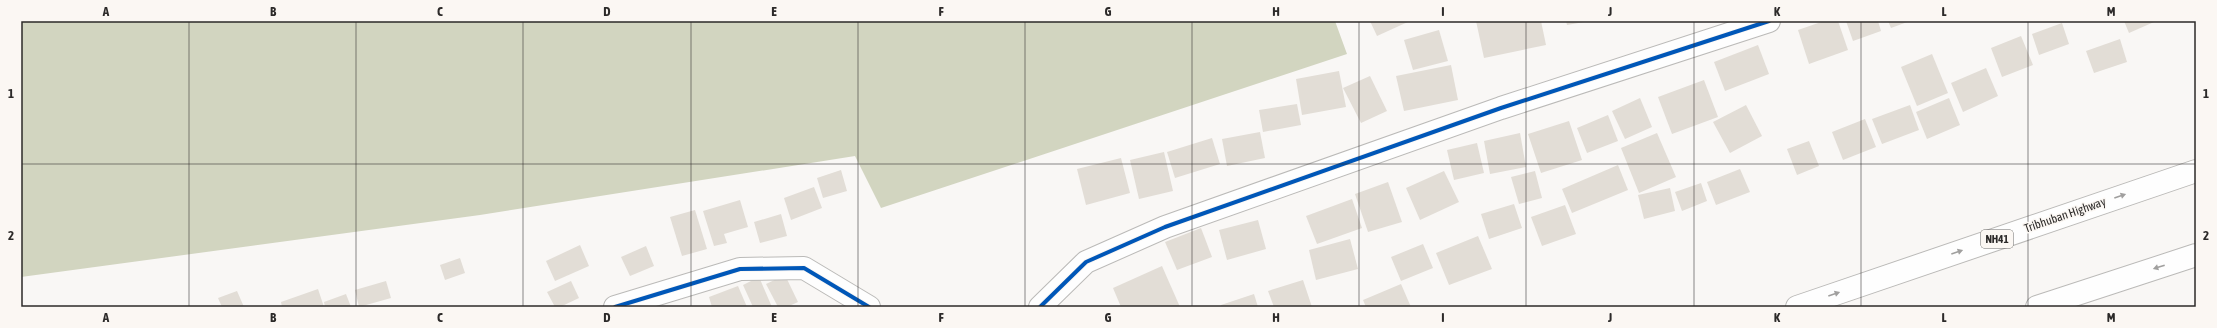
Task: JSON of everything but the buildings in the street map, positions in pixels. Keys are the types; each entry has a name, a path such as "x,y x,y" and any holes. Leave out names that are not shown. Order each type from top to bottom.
{"main road":[{"path":"1040,307 1086,262 1166,227 1501,108 1769,21"},
{"name":"Tribhuban Highway","path":"1798,307 2196,172"},
{"path":"2037,307 2196,254"},
{"path":"615,307 740,269 804,268 869,307"}],"green space":[{"path":"21,21 1335,21 1347,54 881,208 855,156 480,215 21,277"}],"cycle path":[{"path":"1040,307 1086,262 1165,227 1501,108 1769,21"},
{"path":"615,307 740,269 804,268 869,307"}]}
